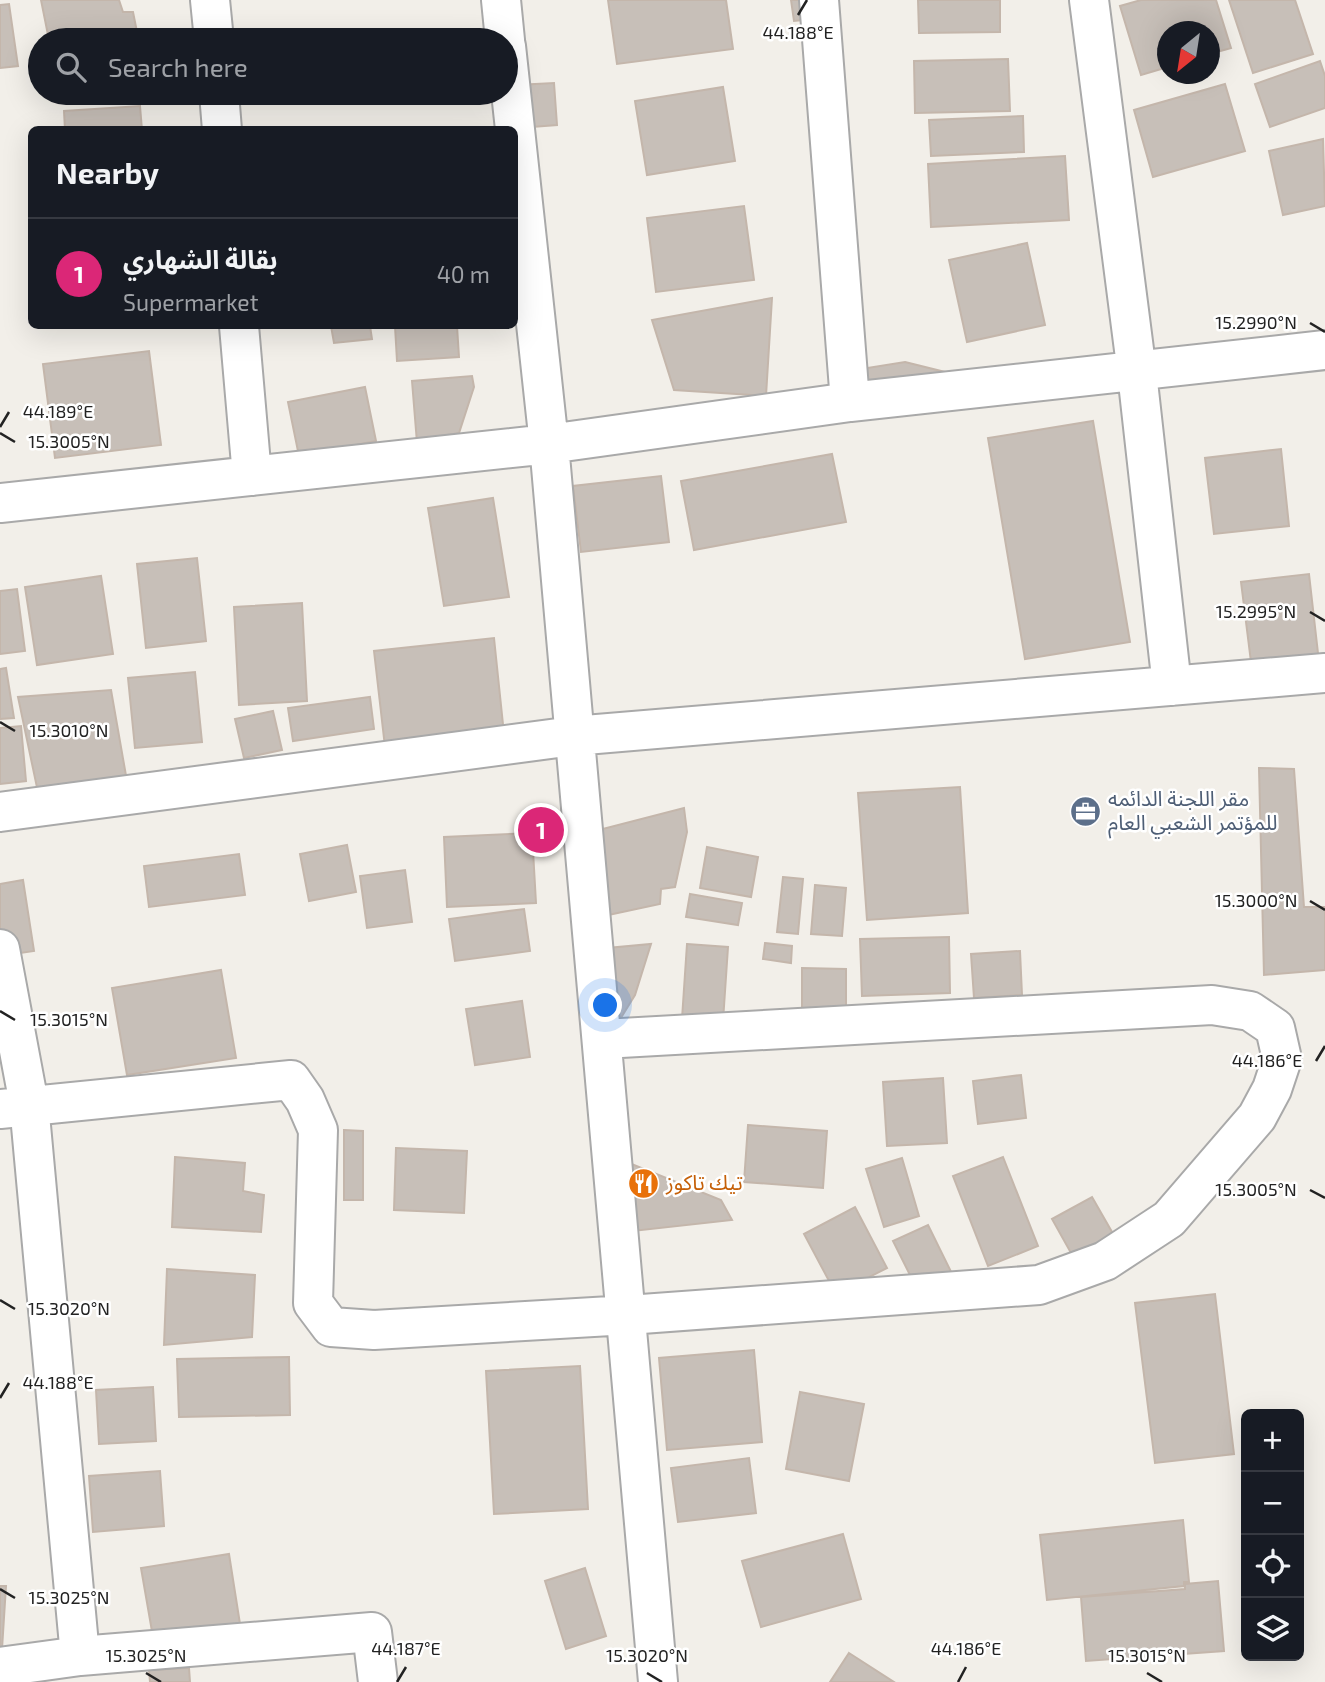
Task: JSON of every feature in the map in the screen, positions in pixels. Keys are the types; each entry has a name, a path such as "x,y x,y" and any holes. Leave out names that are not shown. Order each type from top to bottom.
{"street":[{"path":"211,0 213,28"},
{"path":"501,0 504,28"},
{"path":"819,0 850,402"},
{"path":"1089,0 1172,686"},
{"path":"220,105 222,126"},
{"path":"512,105 515,126"},
{"path":"518,157 549,444 573,736 628,1315 658,1682"},
{"path":"239,329 252,476"},
{"path":"0,503 549,444 850,402 1136,373 1325,350"},
{"path":"0,812 573,736 1325,673"},
{"path":"0,949 15,1106 80,1656"},
{"path":"15,1106 291,1080 305,1100 318,1130 313,1303 331,1327 374,1330 628,1315 1039,1284 1105,1261 1169,1219 1257,1117 1272,1089 1282,1059 1275,1028 1250,1011 1212,1005 603,1039"},
{"path":"0,1667 80,1656 372,1632 378,1682"}],"building":[{"path":"41,0 119,0 123,12 133,12 136,28 47,28"},
{"path":"608,0 726,0 733,49 617,64"},
{"path":"791,0 832,0 834,17 794,21"},
{"path":"918,0 1000,0 1000,32 919,33"},
{"path":"1141,0 1216,0 1231,48 1220,51 1220,21 1157,21 1157,70 1141,75 1120,6"},
{"path":"1229,0 1295,0 1313,54 1253,73"},
{"path":"9,4 18,66 0,68 0,5"},
{"path":"1008,59 1010,111 915,113 914,61"},
{"path":"1320,61 1325,76 1325,108 1270,127 1255,84"},
{"path":"554,83 557,125 519,128 518,85"},
{"path":"1225,84 1245,151 1153,177 1134,110"},
{"path":"723,87 735,161 647,175 635,101"},
{"path":"140,106 142,126 65,126 64,111"},
{"path":"1023,116 1024,152 931,156 929,120"},
{"path":"1323,139 1325,206 1283,215 1269,151"},
{"path":"1065,156 1069,220 931,227 928,164"},
{"path":"744,206 754,280 656,292 647,218"},
{"path":"1027,243 1045,325 967,342 949,260"},
{"path":"772,298 766,396 674,390 652,320"},
{"path":"332,329 370,329 372,339 334,343"},
{"path":"395,329 457,329 459,357 397,361"},
{"path":"149,351 161,445 55,458 43,364"},
{"path":"905,362 957,375 848,411 842,372"},
{"path":"472,376 474,387 459,433 437,437 418,455 412,381"},
{"path":"365,387 376,441 299,456 288,402"},
{"path":"1093,421 1130,642 1025,659 988,438"},
{"path":"1281,449 1289,526 1214,534 1205,458"},
{"path":"832,454 846,522 694,550 681,481"},
{"path":"661,476 669,542 581,552 573,486"},
{"path":"493,498 509,597 444,606 428,508"},
{"path":"197,558 206,641 146,648 137,564"},
{"path":"1309,574 1319,662 1252,670 1241,582"},
{"path":"101,576 113,654 37,665 25,587"},
{"path":"17,589 25,651 0,654 0,591"},
{"path":"302,603 307,701 239,705 234,607"},
{"path":"494,638 504,734 385,747 374,651"},
{"path":"6,668 14,718 0,719 0,669"},
{"path":"195,672 202,742 135,748 128,678"},
{"path":"111,690 128,787 39,797 18,697"},
{"path":"370,697 374,729 293,741 288,708"},
{"path":"273,711 282,750 244,758 235,719"},
{"path":"21,726 26,781 0,784 0,728"},
{"path":"1259,768 1294,769 1304,907 1325,907 1325,970 1264,975"},
{"path":"960,787 968,913 867,920 858,793"},
{"path":"684,808 687,832 675,887 661,889 660,904 599,917 591,832"},
{"path":"532,833 536,903 447,907 444,837"},
{"path":"347,845 356,892 309,901 300,854"},
{"path":"707,847 758,857 751,897 700,888"},
{"path":"239,854 245,895 149,907 144,866"},
{"path":"405,870 412,922 367,928 360,876"},
{"path":"783,877 803,879 798,934 777,932"},
{"path":"23,880 34,951 0,956 0,884"},
{"path":"815,885 846,888 842,936 811,934"},
{"path":"690,894 742,903 738,925 686,917"},
{"path":"524,909 530,951 455,961 449,919"},
{"path":"949,937 950,993 862,996 860,939"},
{"path":"765,943 792,946 791,963 763,959"},
{"path":"651,944 635,995 611,1034 597,949"},
{"path":"687,944 728,947 722,1036 681,1034"},
{"path":"1020,951 1022,995 974,998 971,954"},
{"path":"802,968 846,969 846,1033 802,1032"},
{"path":"221,970 236,1058 127,1075 112,988"},
{"path":"522,1001 530,1057 475,1065 466,1009"},
{"path":"1021,1075 1026,1118 978,1124 973,1081"},
{"path":"943,1078 947,1143 887,1146 883,1082"},
{"path":"748,1125 827,1131 823,1188 744,1182"},
{"path":"344,1130 363,1131 363,1200 344,1200"},
{"path":"396,1148 467,1151 464,1213 394,1210"},
{"path":"175,1157 245,1163 243,1191 264,1195 261,1232 172,1227"},
{"path":"1003,1157 1038,1246 988,1266 953,1176"},
{"path":"902,1158 919,1216 884,1227 866,1169"},
{"path":"624,1161 721,1200 732,1220 633,1231"},
{"path":"1092,1197 1116,1239 1076,1262 1052,1219"},
{"path":"855,1207 887,1268 836,1294 804,1234"},
{"path":"928,1225 961,1292 927,1309 893,1241"},
{"path":"167,1269 255,1275 252,1337 164,1345"},
{"path":"1215,1294 1234,1454 1155,1463 1135,1303"},
{"path":"754,1350 762,1442 667,1450 659,1358"},
{"path":"289,1357 290,1415 179,1417 177,1359"},
{"path":"580,1366 588,1509 494,1514 486,1371"},
{"path":"153,1387 156,1441 99,1444 96,1390"},
{"path":"800,1392 864,1404 849,1481 786,1469"},
{"path":"749,1458 756,1513 678,1522 671,1468"},
{"path":"160,1471 164,1526 93,1532 89,1476"},
{"path":"1183,1520 1189,1582 1184,1582 1184,1586 1047,1600 1040,1535"},
{"path":"843,1534 861,1599 761,1627 742,1561"},
{"path":"229,1554 240,1624 153,1637 141,1568"},
{"path":"585,1568 606,1636 566,1649 545,1581"},
{"path":"1218,1581 1224,1651 1086,1661 1081,1597 1185,1589 1185,1584"},
{"path":"0,1586 6,1586 2,1649 0,1649"},
{"path":"849,1653 894,1682 830,1682"},
{"path":"189,1668 190,1682 150,1682 149,1670"}],"place":[{"name":"مقر اللجنة الدائمه للمؤتمر الشعبي العام","path":"1085,811"},
{"name":"بقالة الشهاري","path":"541,830"},
{"name":"تيك تاكوز","path":"643,1183"}]}
